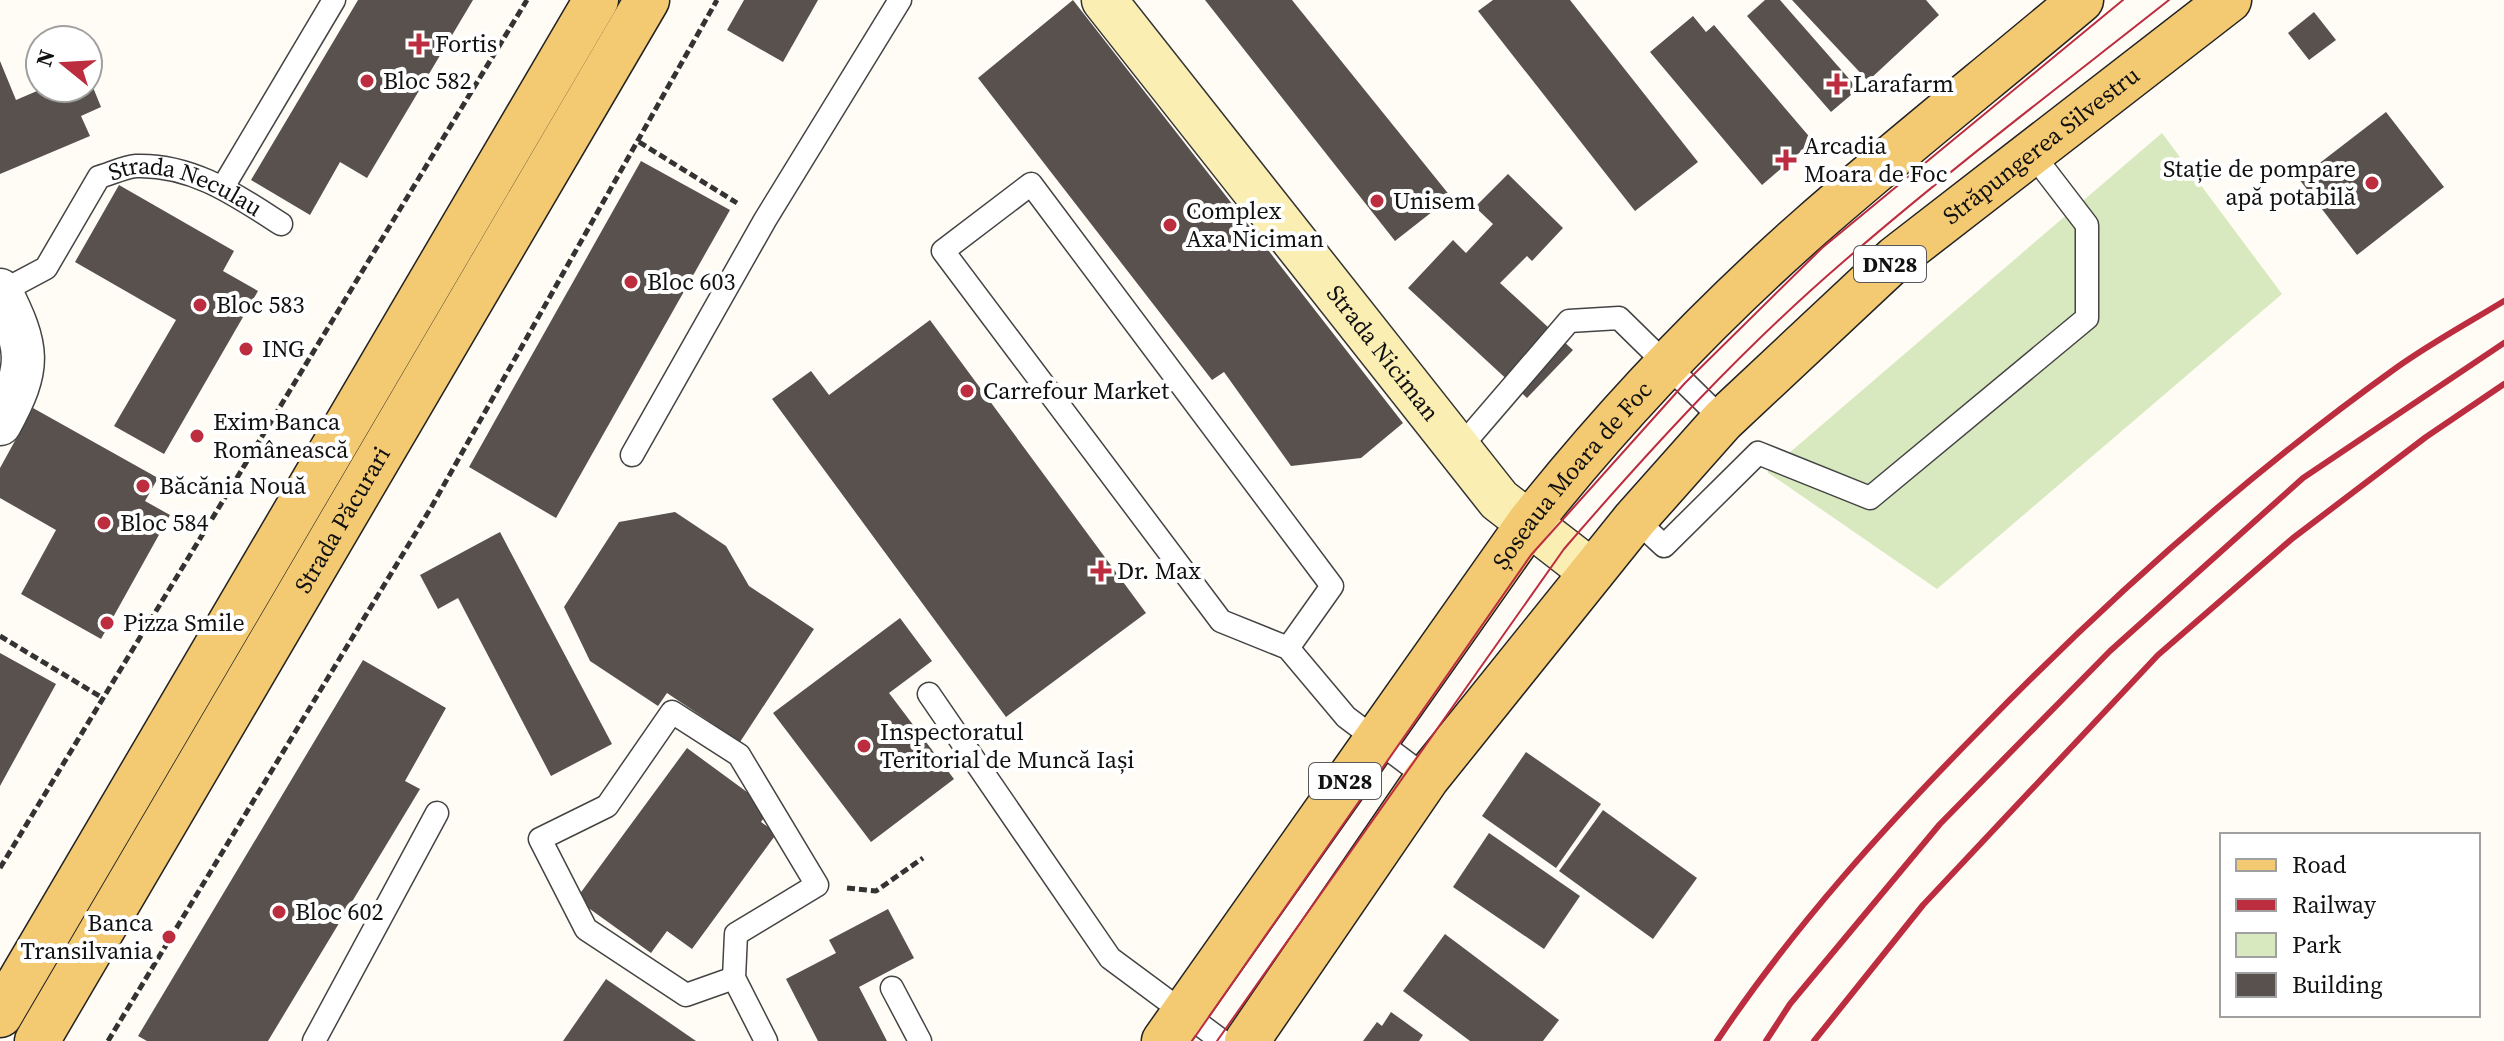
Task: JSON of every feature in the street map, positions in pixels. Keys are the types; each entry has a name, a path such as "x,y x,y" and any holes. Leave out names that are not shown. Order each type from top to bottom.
{"main road":[{"name":"Strada Păcurari","path":"0,1015 596,0"},
{"name":"Strada Păcurari","path":"37,1041 647,0"},
{"name":"Șoseaua Moara de Foc","path":"1174,1027 1529,523 1592,446 1667,365 1811,226 2081,0"},
{"name":"Străpungerea Silvestru","path":"1592,572 1723,420 1896,258 2229,0"},
{"name":"DN28","path":"1247,1041 1427,778 1592,572"}],"street":[{"name":"Strada Niciman","path":"1104,0 1499,500 1592,572"},
{"path":"0,291 24,338 20,388 0,424"}],"lane":[{"path":"223,187 334,0"},
{"path":"632,455 765,220 900,0"},
{"path":"1635,519 1664,546 1758,453 1870,498 2087,318 2087,225 2031,152"},
{"name":"Strada Neculau","path":"0,291 46,268 99,177 135,166 198,175 281,224"},
{"path":"1288,648 1332,586 1031,184 943,251 1221,621 1288,648 1346,717 1427,778"},
{"path":"1458,450 1569,321 1619,318 1723,420"},
{"path":"929,694 1110,958 1174,1027 1222,1041"},
{"path":"734,978 686,995 586,929 540,839 607,806 672,712 739,755 817,885 736,934 734,978 766,1041"},
{"path":"314,1041 437,813"},
{"path":"892,988 920,1041"}],"path":[{"path":"0,868 101,697 527,0"},
{"path":"112,1040 432,506 717,0"},
{"path":"639,142 765,220"},
{"path":"0,636 101,697"},
{"path":"817,885 876,891 923,858"}],"green space":[{"path":"2162,133 2282,294 1937,589 1767,472"}],"building":[{"name":"Bloc 582","path":"358,0 473,0 367,178 340,162 310,215 251,180"},
{"path":"744,0 818,0 783,62 727,30"},
{"name":"Complex Axa Niciman","path":"1073,0 1403,423 1361,458 1291,466 1224,372 1212,380 978,78"},
{"path":"1205,0 1292,0 1451,197 1395,241"},
{"path":"1493,0 1570,0 1698,162 1635,211 1478,11"},
{"path":"1765,0 1780,0 1858,89 1831,112 1747,16"},
{"path":"1792,0 1926,0 1939,15 1868,81"},
{"path":"2314,12 2336,40 2309,60 2288,33"},
{"path":"1693,16 1706,32 1714,25 1813,141 1762,185 1650,52"},
{"path":"0,61 16,100 24,97 24,104 100,104 101,107 81,116 90,136 0,174"},
{"name":"Stație de pompare apă potabilă","path":"2386,112 2444,187 2357,255 2299,179"},
{"name":"Bloc 603","path":"641,161 730,210 556,518 469,467"},
{"path":"1508,174 1563,228 1532,261 1527,256 1500,283 1573,350 1527,398 1408,288 1453,240 1466,253 1493,224 1475,207"},
{"name":"Bloc 583","path":"119,185 234,251 223,271 258,291 164,454 114,426 176,320 75,262"},
{"path":"930,320 1146,613 1006,717 772,399 811,371 829,395"},
{"name":"Bloc 584","path":"33,408 158,478 145,501 170,515 101,639 21,594 56,530 0,498 0,468"},
{"path":"675,512 726,546 749,586 814,629 740,742 667,693 658,706 590,661 564,607 619,522"},
{"path":"500,532 612,744 551,776 458,598 438,609 420,575"},
{"name":"Inspectoratul Teritorial de Muncă Iași","path":"900,618 932,661 889,693 954,779 871,842 773,713"},
{"path":"0,653 56,684 0,786"},
{"name":"Bloc 602","path":"363,660 446,708 405,781 420,789 268,1041 147,1041 138,1036"},
{"path":"687,748 770,809 761,822 777,833 692,949 667,931 651,953 576,899"},
{"path":"1526,752 1601,804 1556,868 1482,816"},
{"path":"1603,810 1697,878 1653,939 1559,871"},
{"path":"1489,833 1580,896 1544,949 1453,887"},
{"path":"888,909 914,958 859,987 887,1041 818,1041 786,979 836,953 829,940"},
{"path":"1445,934 1559,1020 1543,1041 1470,1041 1403,991"},
{"path":"606,979 696,1041 563,1041"},
{"path":"1391,1012 1423,1035 1419,1041 1363,1041 1377,1022 1382,1026"}],"tram line":[{"path":"1192,1041 1531,555 1685,383 1822,248 2123,0"},
{"path":"1217,1041 1564,549 1630,474 1733,364 1843,262 2169,0"}],"railway":[{"path":"1717,1041 1777,958 1842,878 1982,728 2079,632 2181,539 2287,451 2409,359 2504,301"},
{"path":"1766,1041 1790,1004 1940,824 2110,651 2303,478 2504,343"},
{"path":"1814,1041 1923,905 2158,655 2293,538 2426,437 2504,384"}],"place":[{"name":"Fortis","path":"419,44"},
{"name":"Bloc 582","path":"367,81"},
{"name":"Larafarm","path":"1837,84"},
{"name":"Arcadia Moara de Foc","path":"1786,160"},
{"name":"Stație de pompare apă potabilă","path":"2372,183"},
{"name":"Unisem","path":"1377,201"},
{"name":"Complex Axa Niciman","path":"1170,225"},
{"name":"Bloc 603","path":"631,282"},
{"name":"Bloc 583","path":"200,305"},
{"name":"ING","path":"246,349"},
{"name":"Carrefour Market","path":"967,391"},
{"name":"Exim Banca Românească","path":"197,436"},
{"name":"Băcănia Nouă","path":"143,486"},
{"name":"Bloc 584","path":"104,523"},
{"name":"Dr. Max","path":"1101,571"},
{"name":"Pizza Smile","path":"107,623"},
{"name":"Inspectoratul Teritorial de Muncă Iași","path":"864,746"},
{"name":"Bloc 602","path":"279,912"},
{"name":"Banca Transilvania","path":"169,937"}]}
